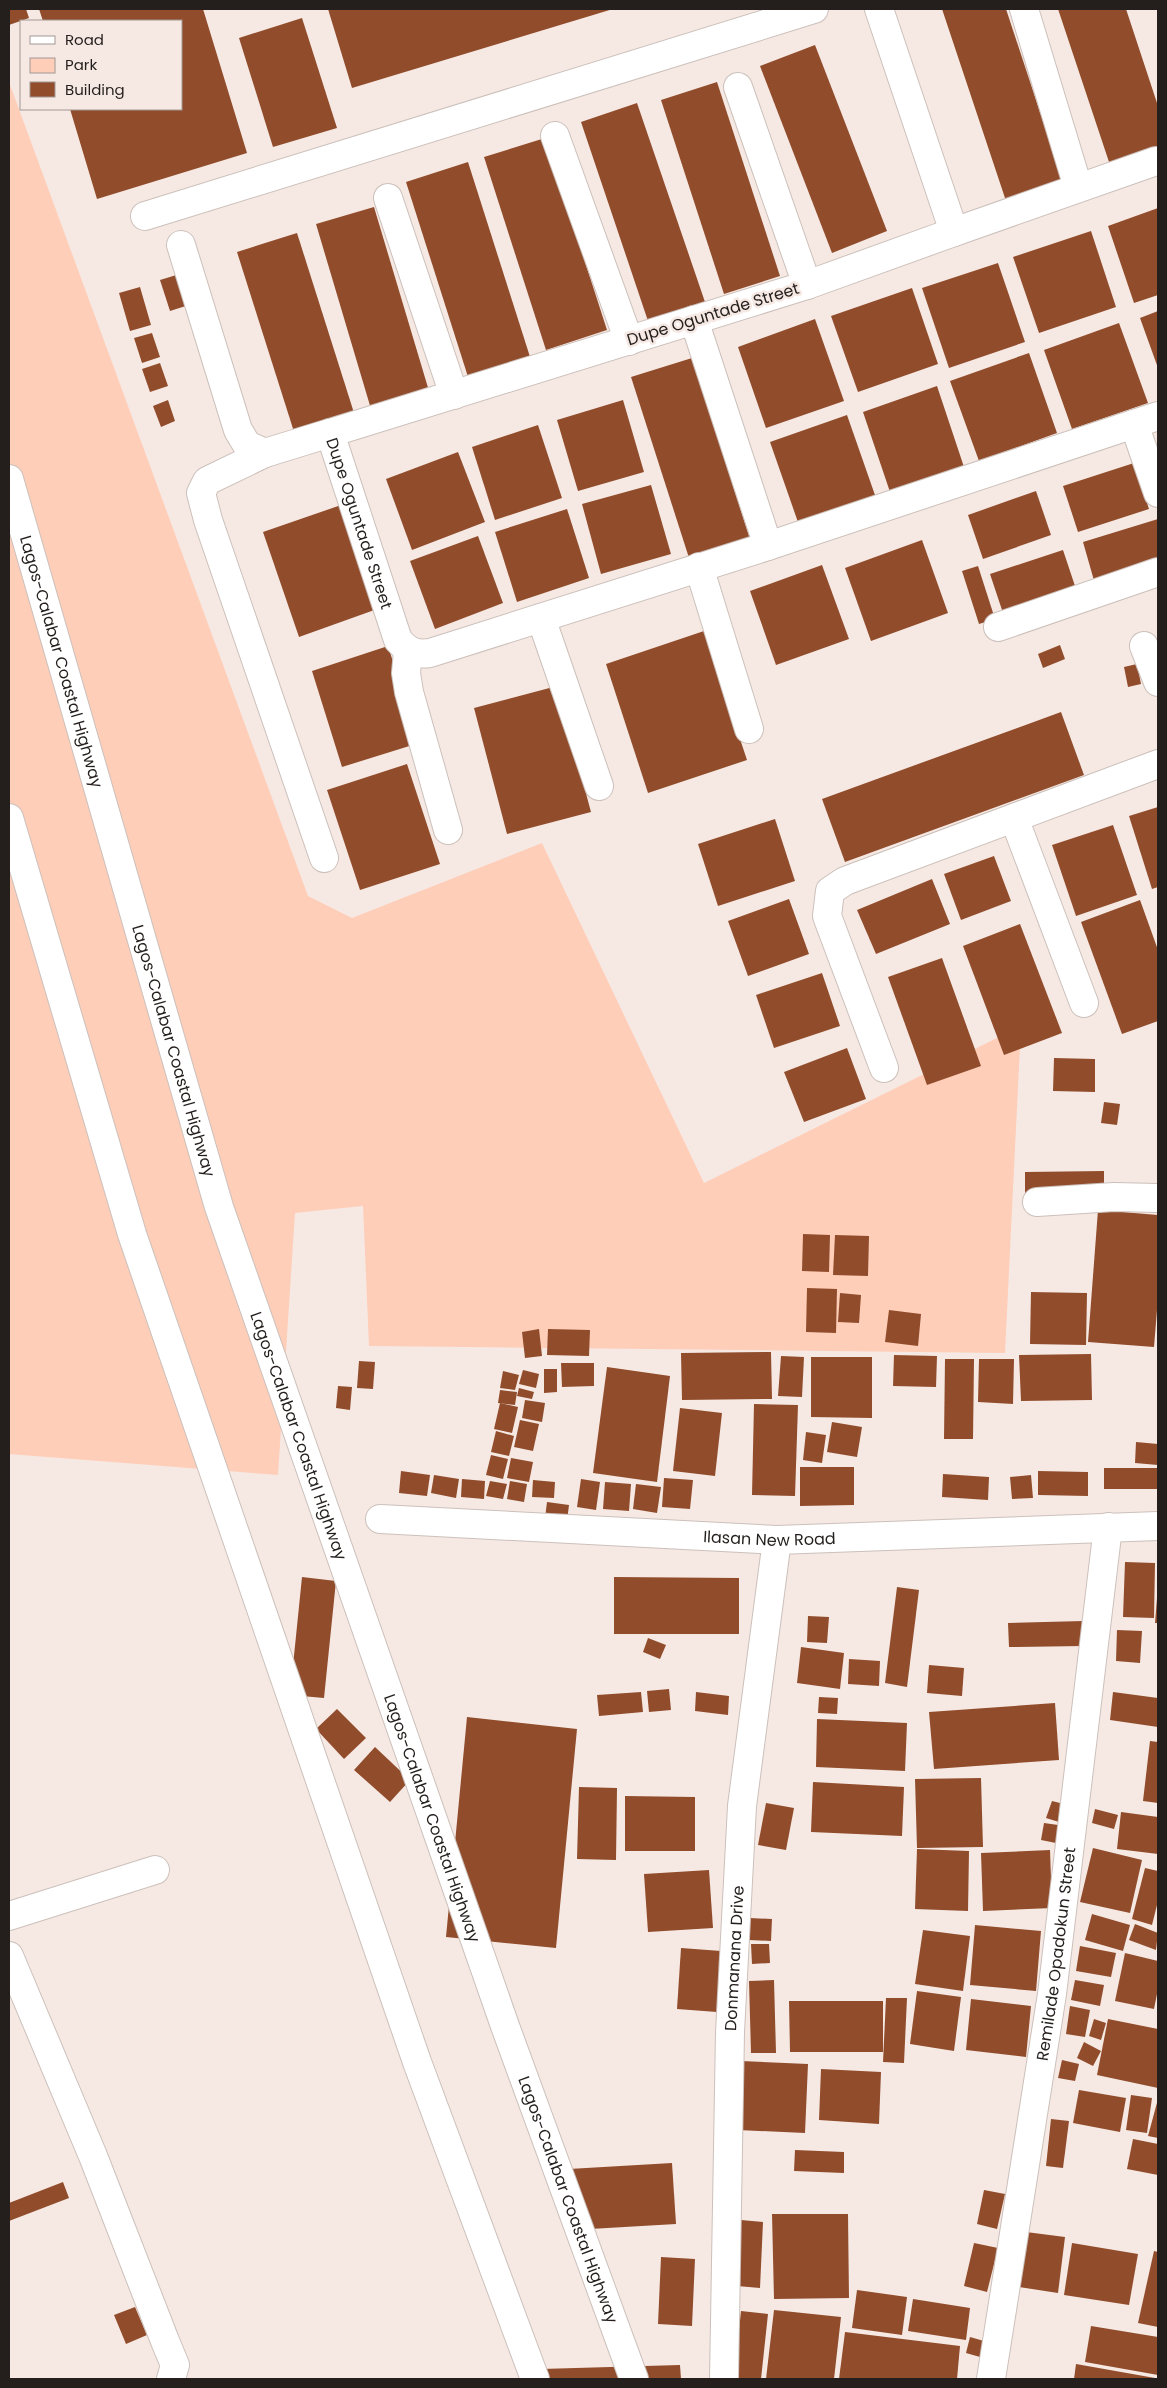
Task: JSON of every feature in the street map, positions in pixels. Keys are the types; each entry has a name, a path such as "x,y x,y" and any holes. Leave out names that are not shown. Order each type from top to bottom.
{"main road":[{"path":"144,216 814,9"},
{"path":"879,9 954,232"},
{"path":"1024,9 1078,187"},
{"path":"738,87 807,285"},
{"path":"555,136 629,340"},
{"name":"Dupe Oguntade Street","path":"408,650 398,640 330,433 807,285 1078,187 1156,161"},
{"path":"388,198 454,395"},
{"path":"181,245 238,430 247,445 265,453"},
{"path":"694,320 768,546"},
{"path":"448,830 410,692 406,673 408,650 418,654 430,653 768,546 1146,420 1158,493"},
{"path":"324,858 208,520 201,493 207,481 265,453 330,433"},
{"name":"Lagos-Calabar Coastal Highway","path":"9,479 219,1207 505,2026 634,2379"},
{"path":"699,567 749,729"},
{"path":"998,627 1158,572"},
{"path":"541,618 599,786"},
{"path":"1144,646 1158,682"},
{"path":"884,1068 827,916 830,891 845,881 1158,764"},
{"path":"9,818 135,1244 417,2062 535,2379"},
{"path":"1014,818 1084,1003"},
{"path":"1037,1202 1114,1197 1158,1198"},
{"name":"Ilasan New Road","path":"380,1519 777,1540 1158,1526"},
{"name":"Remilade Opadokun Street","path":"991,2379 1052,1994 1108,1527"},
{"name":"Donmanana Drive","path":"724,2379 730,2032 742,1816 777,1540"},
{"path":"9,1916 155,1870"},
{"path":"9,1956 93,2156 168,2349 174,2365 171,2379"}],"green space":[{"path":"9,82 308,896 352,918 542,843 704,1183 1021,1026 1005,1353 369,1346 363,1206 295,1213 278,1475 9,1454"}],"building":[{"path":"9,9 26,9 29,18 9,25"},
{"path":"39,9 203,9 247,153 97,199 70,110 182,110 182,20 43,20"},
{"path":"328,9 613,9 352,88"},
{"path":"942,9 1006,9 1063,182 1006,201"},
{"path":"1058,9 1126,9 1158,106 1158,152 1111,168"},
{"path":"302,18 337,128 273,147 239,38"},
{"path":"815,45 887,231 832,253 760,66"},
{"path":"717,82 780,276 724,294 661,100"},
{"path":"637,103 705,302 648,321 581,122"},
{"path":"545,138 607,330 546,350 484,157"},
{"path":"468,162 531,360 469,380 406,182"},
{"path":"374,207 429,391 371,409 316,224"},
{"path":"1158,208 1158,295 1134,303 1108,226"},
{"path":"1091,231 1116,307 1039,333 1013,257"},
{"path":"297,233 355,416 295,435 237,252"},
{"path":"998,263 1025,342 949,368 922,288"},
{"path":"183,273 192,304 170,311 160,280"},
{"path":"140,287 151,325 130,331 119,293"},
{"path":"912,288 938,364 858,392 831,316"},
{"path":"1158,311 1158,368 1140,318"},
{"path":"815,319 844,401 766,428 738,347"},
{"path":"1119,323 1148,403 1072,429 1044,350"},
{"path":"152,333 160,357 142,363 134,338"},
{"path":"1029,353 1057,433 979,461 950,381"},
{"path":"692,358 751,542 690,561 631,377"},
{"path":"160,363 168,386 150,392 142,369"},
{"path":"937,386 964,467 890,492 863,412"},
{"path":"168,400 175,421 161,427 153,406"},
{"path":"623,400 644,472 578,491 557,420"},
{"path":"847,415 876,498 799,525 770,442"},
{"path":"538,425 562,498 495,520 472,447"},
{"path":"458,452 485,522 412,550 386,479"},
{"path":"1134,463 1149,509 1078,532 1063,486"},
{"path":"651,485 671,554 601,574 582,504"},
{"path":"1036,491 1051,535 983,559 968,515"},
{"path":"344,504 380,608 299,637 263,532"},
{"path":"567,509 589,578 517,602 495,532"},
{"path":"1158,519 1158,565 1095,584 1083,542"},
{"path":"478,536 503,603 435,629 410,561"},
{"path":"922,540 948,613 871,641 845,568"},
{"path":"1063,550 1076,589 1003,613 990,574"},
{"path":"822,565 849,639 776,665 750,591"},
{"path":"978,566 995,619 979,624 962,571"},
{"path":"704,631 747,760 648,793 606,664"},
{"path":"1060,645 1065,659 1043,668 1038,654"},
{"path":"388,646 419,743 342,767 312,671"},
{"path":"1137,664 1141,684 1128,687 1124,667"},
{"path":"557,686 591,812 507,834 474,708"},
{"path":"1061,712 1084,775 845,862 822,799"},
{"path":"407,764 440,864 360,890 327,790"},
{"path":"1158,807 1158,887 1152,889 1129,816"},
{"path":"775,819 795,881 718,906 698,844"},
{"path":"1113,825 1137,895 1076,916 1052,845"},
{"path":"994,856 1011,901 961,920 944,874"},
{"path":"932,879 950,924 876,954 857,910"},
{"path":"789,899 809,954 748,976 728,921"},
{"path":"1140,900 1158,950 1158,1021 1122,1034 1081,922"},
{"path":"1020,924 1062,1033 1004,1055 963,946"},
{"path":"942,958 981,1066 927,1085 888,977"},
{"path":"822,973 840,1026 774,1048 756,995"},
{"path":"847,1048 866,1099 804,1122 784,1072"},
{"path":"1054,1058 1095,1059 1095,1092 1053,1091"},
{"path":"1104,1102 1120,1104 1117,1125 1101,1123"},
{"path":"1104,1171 1104,1195 1025,1196 1025,1172"},
{"path":"1098,1210 1158,1215 1158,1298 1154,1347 1088,1342"},
{"path":"803,1234 830,1235 829,1272 802,1271"},
{"path":"835,1235 869,1236 868,1276 833,1275"},
{"path":"807,1288 837,1289 836,1333 806,1332"},
{"path":"1031,1292 1087,1293 1086,1345 1030,1344"},
{"path":"840,1293 861,1295 859,1323 838,1322"},
{"path":"889,1310 921,1314 918,1346 885,1342"},
{"path":"539,1329 542,1356 525,1358 522,1332"},
{"path":"548,1329 590,1330 589,1356 547,1355"},
{"path":"771,1352 772,1399 682,1400 681,1353"},
{"path":"1091,1354 1092,1400 1021,1401 1019,1355"},
{"path":"894,1355 937,1356 936,1387 893,1386"},
{"path":"781,1356 804,1357 802,1397 778,1396"},
{"path":"811,1357 872,1357 872,1418 811,1417"},
{"path":"945,1359 974,1359 973,1439 944,1439"},
{"path":"979,1359 1014,1359 1013,1404 978,1402"},
{"path":"359,1361 375,1362 373,1389 357,1388"},
{"path":"561,1363 594,1363 594,1386 562,1387"},
{"path":"607,1367 670,1376 657,1482 593,1473"},
{"path":"544,1369 557,1369 557,1392 544,1393"},
{"path":"523,1370 539,1374 536,1388 519,1384"},
{"path":"503,1371 519,1375 515,1390 500,1388"},
{"path":"338,1386 352,1387 350,1410 336,1408"},
{"path":"519,1388 534,1392 532,1399 517,1396"},
{"path":"500,1390 517,1392 515,1405 498,1403"},
{"path":"525,1400 545,1403 542,1422 522,1418"},
{"path":"500,1403 518,1407 512,1433 494,1429"},
{"path":"754,1404 798,1405 795,1496 752,1495"},
{"path":"680,1408 722,1413 715,1476 673,1471"},
{"path":"520,1420 539,1424 533,1451 514,1447"},
{"path":"832,1422 862,1427 857,1457 827,1452"},
{"path":"496,1431 514,1436 509,1456 491,1452"},
{"path":"806,1432 826,1435 822,1463 803,1460"},
{"path":"1136,1442 1158,1444 1158,1465 1135,1463"},
{"path":"491,1455 508,1459 503,1479 486,1475"},
{"path":"511,1458 533,1462 529,1482 507,1478"},
{"path":"800,1467 854,1467 854,1505 800,1506"},
{"path":"1104,1468 1158,1468 1158,1489 1104,1489"},
{"path":"401,1471 430,1475 427,1496 399,1493"},
{"path":"1038,1471 1088,1472 1088,1496 1038,1495"},
{"path":"943,1474 989,1477 988,1500 942,1497"},
{"path":"434,1475 459,1479 456,1498 431,1493"},
{"path":"1031,1475 1033,1498 1012,1499 1010,1477"},
{"path":"664,1478 693,1480 690,1509 662,1507"},
{"path":"462,1479 485,1481 484,1499 461,1497"},
{"path":"581,1479 600,1482 596,1510 577,1507"},
{"path":"533,1480 555,1482 554,1498 532,1497"},
{"path":"490,1481 507,1484 503,1499 486,1496"},
{"path":"510,1481 527,1484 524,1502 507,1499"},
{"path":"605,1482 631,1484 629,1511 603,1509"},
{"path":"636,1484 661,1487 657,1513 633,1509"},
{"path":"547,1502 569,1505 567,1521 545,1518"},
{"path":"1125,1562 1155,1563 1154,1618 1123,1617"},
{"path":"302,1577 336,1581 324,1698 290,1695"},
{"path":"614,1577 739,1578 739,1634 614,1634"},
{"path":"897,1587 919,1590 907,1687 885,1683"},
{"path":"1157,1598 1158,1623 1155,1623"},
{"path":"808,1616 829,1617 827,1643 807,1642"},
{"path":"1083,1621 1083,1646 1009,1647 1008,1623"},
{"path":"1117,1630 1142,1631 1140,1663 1116,1661"},
{"path":"648,1638 666,1645 660,1659 643,1652"},
{"path":"801,1647 844,1653 840,1689 797,1683"},
{"path":"849,1659 880,1661 879,1686 848,1684"},
{"path":"929,1665 964,1668 962,1696 927,1693"},
{"path":"669,1689 671,1710 649,1712 647,1691"},
{"path":"641,1692 643,1712 599,1716 597,1695"},
{"path":"696,1692 729,1696 728,1715 695,1711"},
{"path":"1113,1692 1158,1698 1158,1727 1110,1720"},
{"path":"819,1697 838,1698 837,1714 818,1713"},
{"path":"1055,1703 1059,1760 934,1769 929,1712"},
{"path":"337,1709 366,1738 344,1759 316,1729"},
{"path":"467,1717 577,1729 556,1948 446,1937"},
{"path":"817,1719 907,1723 905,1771 816,1767"},
{"path":"1150,1741 1158,1742 1158,1803 1143,1801"},
{"path":"375,1747 410,1780 390,1802 354,1770"},
{"path":"981,1778 983,1847 917,1848 915,1779"},
{"path":"813,1782 904,1787 902,1836 811,1832"},
{"path":"579,1787 617,1788 616,1860 577,1859"},
{"path":"625,1796 695,1797 695,1851 625,1851"},
{"path":"1052,1801 1064,1804 1059,1822 1046,1818"},
{"path":"766,1803 794,1808 786,1850 758,1845"},
{"path":"1095,1809 1118,1815 1114,1829 1092,1823"},
{"path":"1121,1812 1158,1817 1158,1854 1117,1849"},
{"path":"1044,1823 1058,1825 1056,1843 1041,1840"},
{"path":"1093,1848 1142,1860 1130,1913 1080,1902"},
{"path":"917,1849 969,1851 968,1911 915,1909"},
{"path":"1050,1850 1052,1908 983,1911 981,1853"},
{"path":"1145,1868 1158,1871 1158,1901 1152,1925 1132,1919"},
{"path":"709,1870 713,1928 648,1932 644,1874"},
{"path":"1092,1914 1130,1925 1123,1951 1085,1940"},
{"path":"750,1918 772,1919 771,1941 749,1940"},
{"path":"1135,1924 1158,1933 1156,1950 1129,1940"},
{"path":"975,1925 1041,1931 1036,1991 970,1985"},
{"path":"923,1930 970,1936 963,1991 915,1984"},
{"path":"751,1944 769,1944 770,1963 752,1964"},
{"path":"1080,1946 1116,1953 1111,1977 1076,1971"},
{"path":"681,1948 721,1951 717,2012 677,2009"},
{"path":"1125,1953 1158,1961 1158,1989 1154,2009 1115,2001"},
{"path":"774,1980 776,2053 751,2053 749,1981"},
{"path":"1075,1980 1104,1985 1100,2006 1071,2000"},
{"path":"917,1991 961,1997 954,2051 910,2044"},
{"path":"886,1998 907,1998 904,2063 883,2062"},
{"path":"971,1999 1031,2006 1026,2057 966,2050"},
{"path":"789,2001 883,2001 883,2052 790,2052"},
{"path":"1070,2006 1090,2010 1085,2037 1066,2034"},
{"path":"1094,2019 1106,2023 1101,2040 1089,2036"},
{"path":"1108,2019 1158,2029 1158,2088 1097,2075"},
{"path":"1084,2042 1101,2051 1093,2066 1077,2058"},
{"path":"1062,2060 1079,2064 1075,2081 1058,2078"},
{"path":"741,2061 808,2064 805,2133 738,2130"},
{"path":"821,2069 881,2072 879,2124 819,2120"},
{"path":"1079,2090 1126,2098 1120,2132 1073,2123"},
{"path":"1131,2095 1152,2098 1147,2133 1126,2130"},
{"path":"1158,2099 1158,2138 1148,2136"},
{"path":"1051,2119 1069,2121 1063,2168 1046,2166"},
{"path":"1133,2139 1158,2144 1158,2175 1127,2169"},
{"path":"795,2150 844,2152 844,2173 794,2171"},
{"path":"672,2163 676,2224 573,2230 569,2169"},
{"path":"63,2182 69,2198 9,2221 9,2203"},
{"path":"984,2190 1005,2194 997,2229 977,2224"},
{"path":"772,2214 848,2214 849,2298 774,2299"},
{"path":"741,2220 763,2222 760,2288 737,2286"},
{"path":"1026,2232 1065,2237 1058,2293 1019,2287"},
{"path":"974,2243 998,2248 987,2292 964,2286"},
{"path":"1072,2243 1138,2254 1129,2305 1064,2295"},
{"path":"1154,2251 1158,2252 1158,2327 1138,2323"},
{"path":"661,2257 695,2259 692,2326 658,2324"},
{"path":"857,2290 907,2297 902,2335 852,2328"},
{"path":"913,2299 970,2308 966,2340 908,2331"},
{"path":"135,2307 147,2335 126,2344 114,2315"},
{"path":"774,2310 841,2317 834,2379 766,2379"},
{"path":"741,2311 768,2314 761,2379 734,2379"},
{"path":"1091,2326 1158,2337 1158,2375 1085,2362"},
{"path":"845,2332 960,2346 957,2379 839,2379"},
{"path":"970,2337 984,2341 980,2357 966,2353"},
{"path":"1076,2364 1155,2378 1155,2379 1074,2379"},
{"path":"680,2365 681,2379 542,2379 541,2369"}]}
